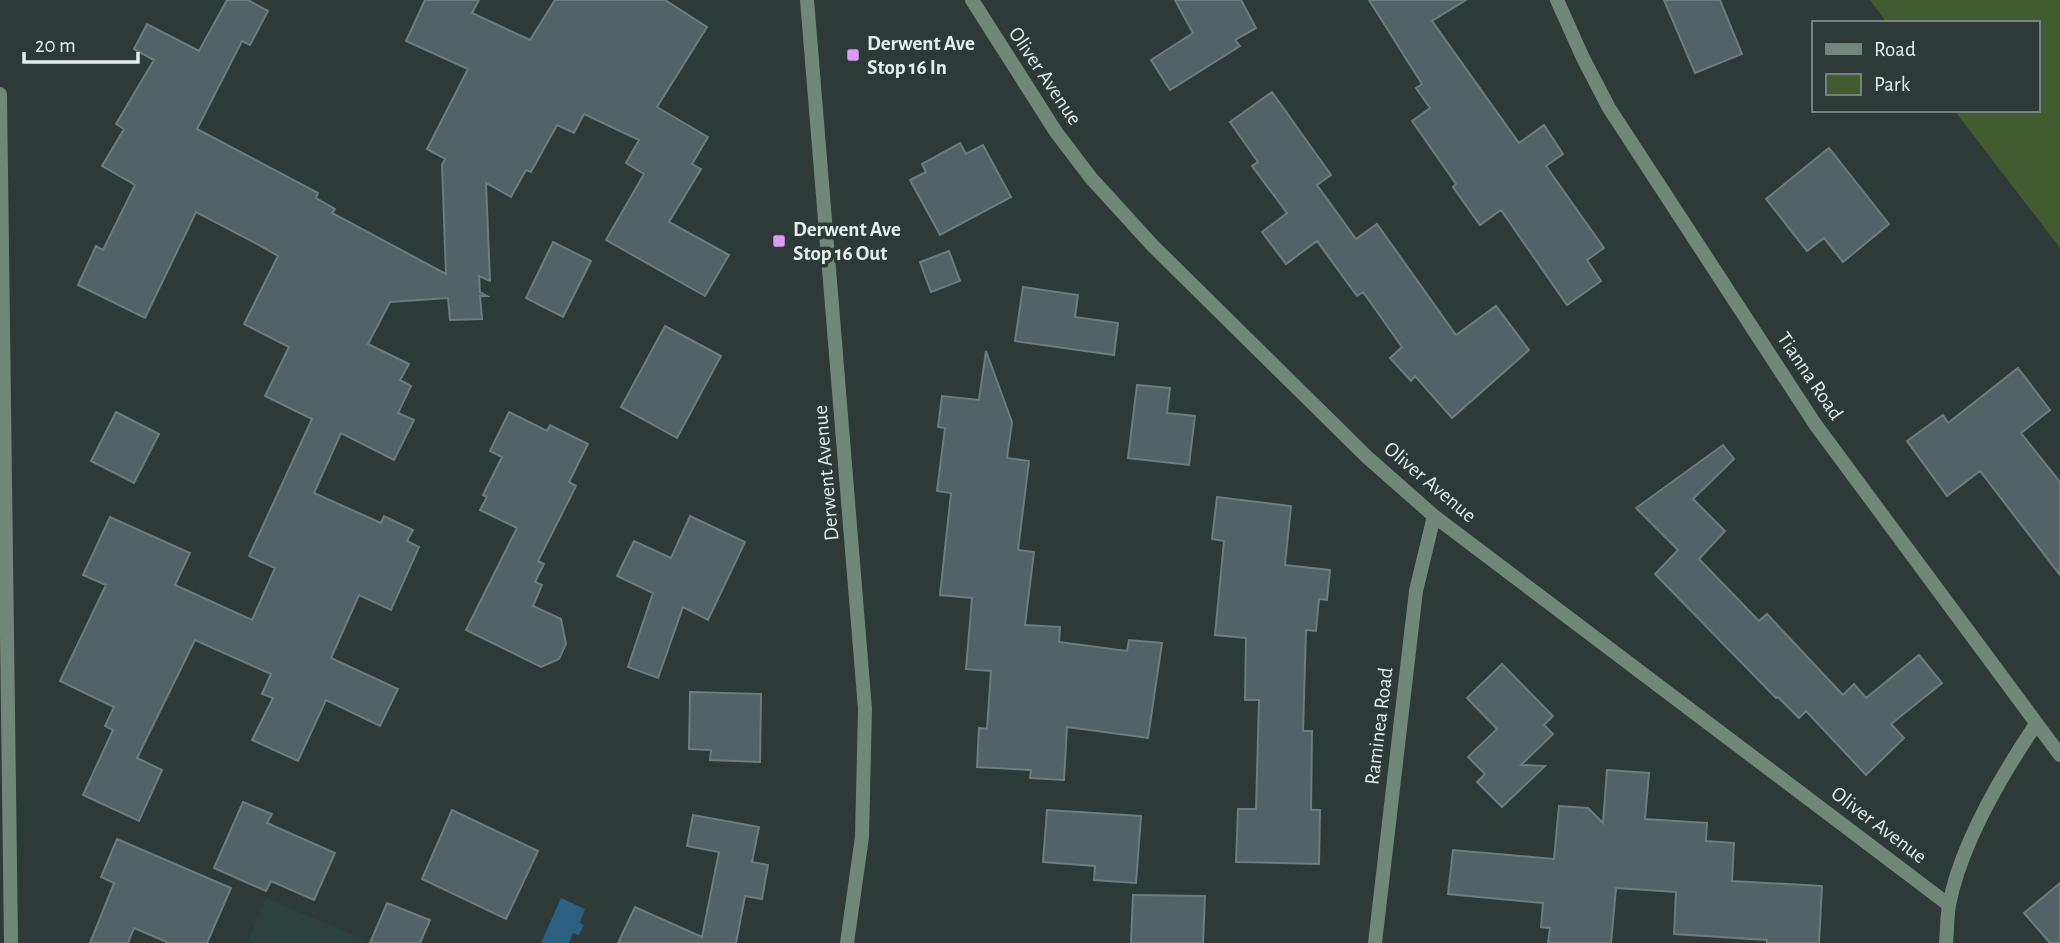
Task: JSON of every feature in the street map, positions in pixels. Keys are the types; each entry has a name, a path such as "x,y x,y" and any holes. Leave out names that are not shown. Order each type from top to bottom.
{"street":[{"name":"Derwent Avenue","path":"807,0 865,709 862,837 847,943"},
{"name":"Oliver Avenue","path":"971,0 1056,132 1091,178 1172,265 1367,457 1434,516 1949,905"},
{"name":"Tianna Road","path":"1557,0 1609,108 1808,412 2060,755"},
{"path":"0,94 4,609 11,943"},
{"name":"Raminea Road","path":"1375,943 1416,591 1434,516"},
{"path":"1946,943 1949,905 1967,850 2004,772 2036,724"}],"shaded area":[{"path":"266,898 373,943 247,943"}],"green space":[{"path":"1870,0 2060,0 2060,248 1956,112 2039,112 2039,21 1886,21"}],"water":[{"path":"561,898 585,909 580,923 584,925 579,935 573,933 569,943 541,943"}],"building":[{"path":"227,0 248,0 268,11 250,45 242,41 197,129 318,193 316,198 335,209 332,213 446,274 442,165 445,159 427,149 468,69 406,41 425,0 479,0 472,13 530,40 555,0 665,0 707,27 657,107 708,137 692,164 701,169 669,222 729,255 705,296 606,240 644,174 626,163 639,140 584,114 574,133 557,125 531,172 526,170 511,197 486,183 490,281 479,276 480,292 487,296 480,296 482,319 450,320 448,298 390,302 368,344 409,364 400,380 411,386 398,413 414,420 394,460 341,433 314,493 381,523 384,516 413,530 407,541 419,547 391,610 359,595 331,658 398,689 380,726 326,700 298,761 252,740 273,698 262,694 271,674 195,640 137,758 162,770 139,821 83,795 113,730 105,726 114,707 60,681 106,585 83,575 110,517 190,553 175,585 252,620 275,568 249,556 312,419 265,396 289,347 244,324 278,256 196,212 145,318 78,285 96,246 103,250 135,185 102,166 124,129 116,124 154,60 134,49 147,24 199,51"},
{"path":"1175,0 1241,0 1256,28 1235,40 1240,46 1170,90 1151,60 1193,33"},
{"path":"1369,0 1466,0 1432,21 1519,143 1544,125 1563,154 1546,166 1604,248 1587,260 1601,281 1567,305 1501,210 1480,225 1453,187 1456,184 1412,121 1430,108 1416,88 1422,84"},
{"path":"1664,0 1720,0 1742,54 1695,73"},
{"path":"1272,92 1331,175 1317,185 1356,239 1377,224 1456,335 1496,306 1529,350 1452,418 1415,376 1411,381 1390,358 1402,347 1363,292 1357,296 1317,241 1286,264 1262,232 1287,213 1252,166 1258,162 1230,122"},
{"path":"960,143 966,154 983,145 1011,197 940,235 910,180 926,172 922,164"},
{"path":"1829,148 1889,224 1843,262 1824,238 1807,251 1766,199"},
{"path":"553,242 591,261 563,317 526,298"},
{"path":"949,251 960,281 931,292 920,262"},
{"path":"1023,287 1078,295 1075,317 1118,323 1114,355 1015,341"},
{"path":"665,326 721,356 677,438 621,407"},
{"path":"986,351 1012,422 1007,458 1029,461 1018,550 1034,552 1025,625 1060,627 1059,642 1127,651 1129,640 1162,643 1148,738 1067,727 1064,780 1030,778 1031,770 977,767 979,728 987,729 991,671 966,669 972,598 940,595 951,493 937,491 945,428 938,427 942,396 979,400"},
{"path":"2018,368 2050,410 2021,433 2060,482 2060,575 1980,471 1947,496 1907,441 1943,415 1948,423"},
{"path":"1137,385 1170,388 1167,413 1195,416 1189,465 1128,458"},
{"path":"116,412 159,434 134,483 91,461"},
{"path":"509,412 547,431 550,425 588,444 569,482 576,486 538,561 544,564 535,582 542,585 533,606 561,619 566,644 559,659 541,667 466,630 517,528 480,510 487,497 483,495 502,457 490,451"},
{"path":"1723,445 1734,459 1693,499 1725,531 1699,559 1759,621 1767,614 1843,695 1854,684 1866,698 1919,655 1942,683 1891,724 1904,738 1866,775 1806,711 1799,718 1776,698 1655,574 1678,550 1636,508"},
{"path":"1217,497 1291,506 1285,565 1330,570 1327,600 1319,599 1316,631 1306,630 1303,731 1312,731 1311,810 1320,810 1319,864 1236,862 1238,809 1256,809 1259,700 1245,700 1246,638 1215,635 1224,541 1212,539"},
{"path":"690,516 745,542 708,620 683,607 658,678 628,667 653,593 617,576 634,541 671,558"},
{"path":"1502,664 1553,716 1544,725 1553,734 1521,765 1545,766 1502,807 1477,782 1485,774 1468,757 1497,729 1467,698"},
{"path":"690,692 761,694 760,762 710,760 711,750 689,749"},
{"path":"1607,770 1649,773 1645,819 1707,823 1706,841 1734,843 1732,881 1822,886 1819,943 1767,943 1767,940 1674,934 1676,892 1616,888 1611,943 1548,943 1550,928 1541,927 1543,903 1448,894 1453,850 1554,859 1559,806 1588,808 1603,823"},
{"path":"243,802 272,814 267,823 335,853 314,900 271,881 266,891 214,868"},
{"path":"452,810 538,851 506,919 422,879"},
{"path":"1047,810 1141,816 1136,883 1094,880 1095,866 1043,862"},
{"path":"693,815 759,827 752,862 768,865 762,899 745,896 736,943 618,943 635,907 702,937 719,852 687,846"},
{"path":"117,839 231,888 207,943 169,943 134,928 128,943 90,943 114,883 101,877"},
{"path":"2060,883 2060,943 2050,943 2024,913"},
{"path":"1133,895 1205,896 1203,943 1131,943"},
{"path":"387,903 430,920 420,943 370,943"}],"place":[{"name":"Derwent Ave Stop 16 In","path":"853,55"},
{"name":"Derwent Ave Stop 16 Out","path":"779,241"}]}
